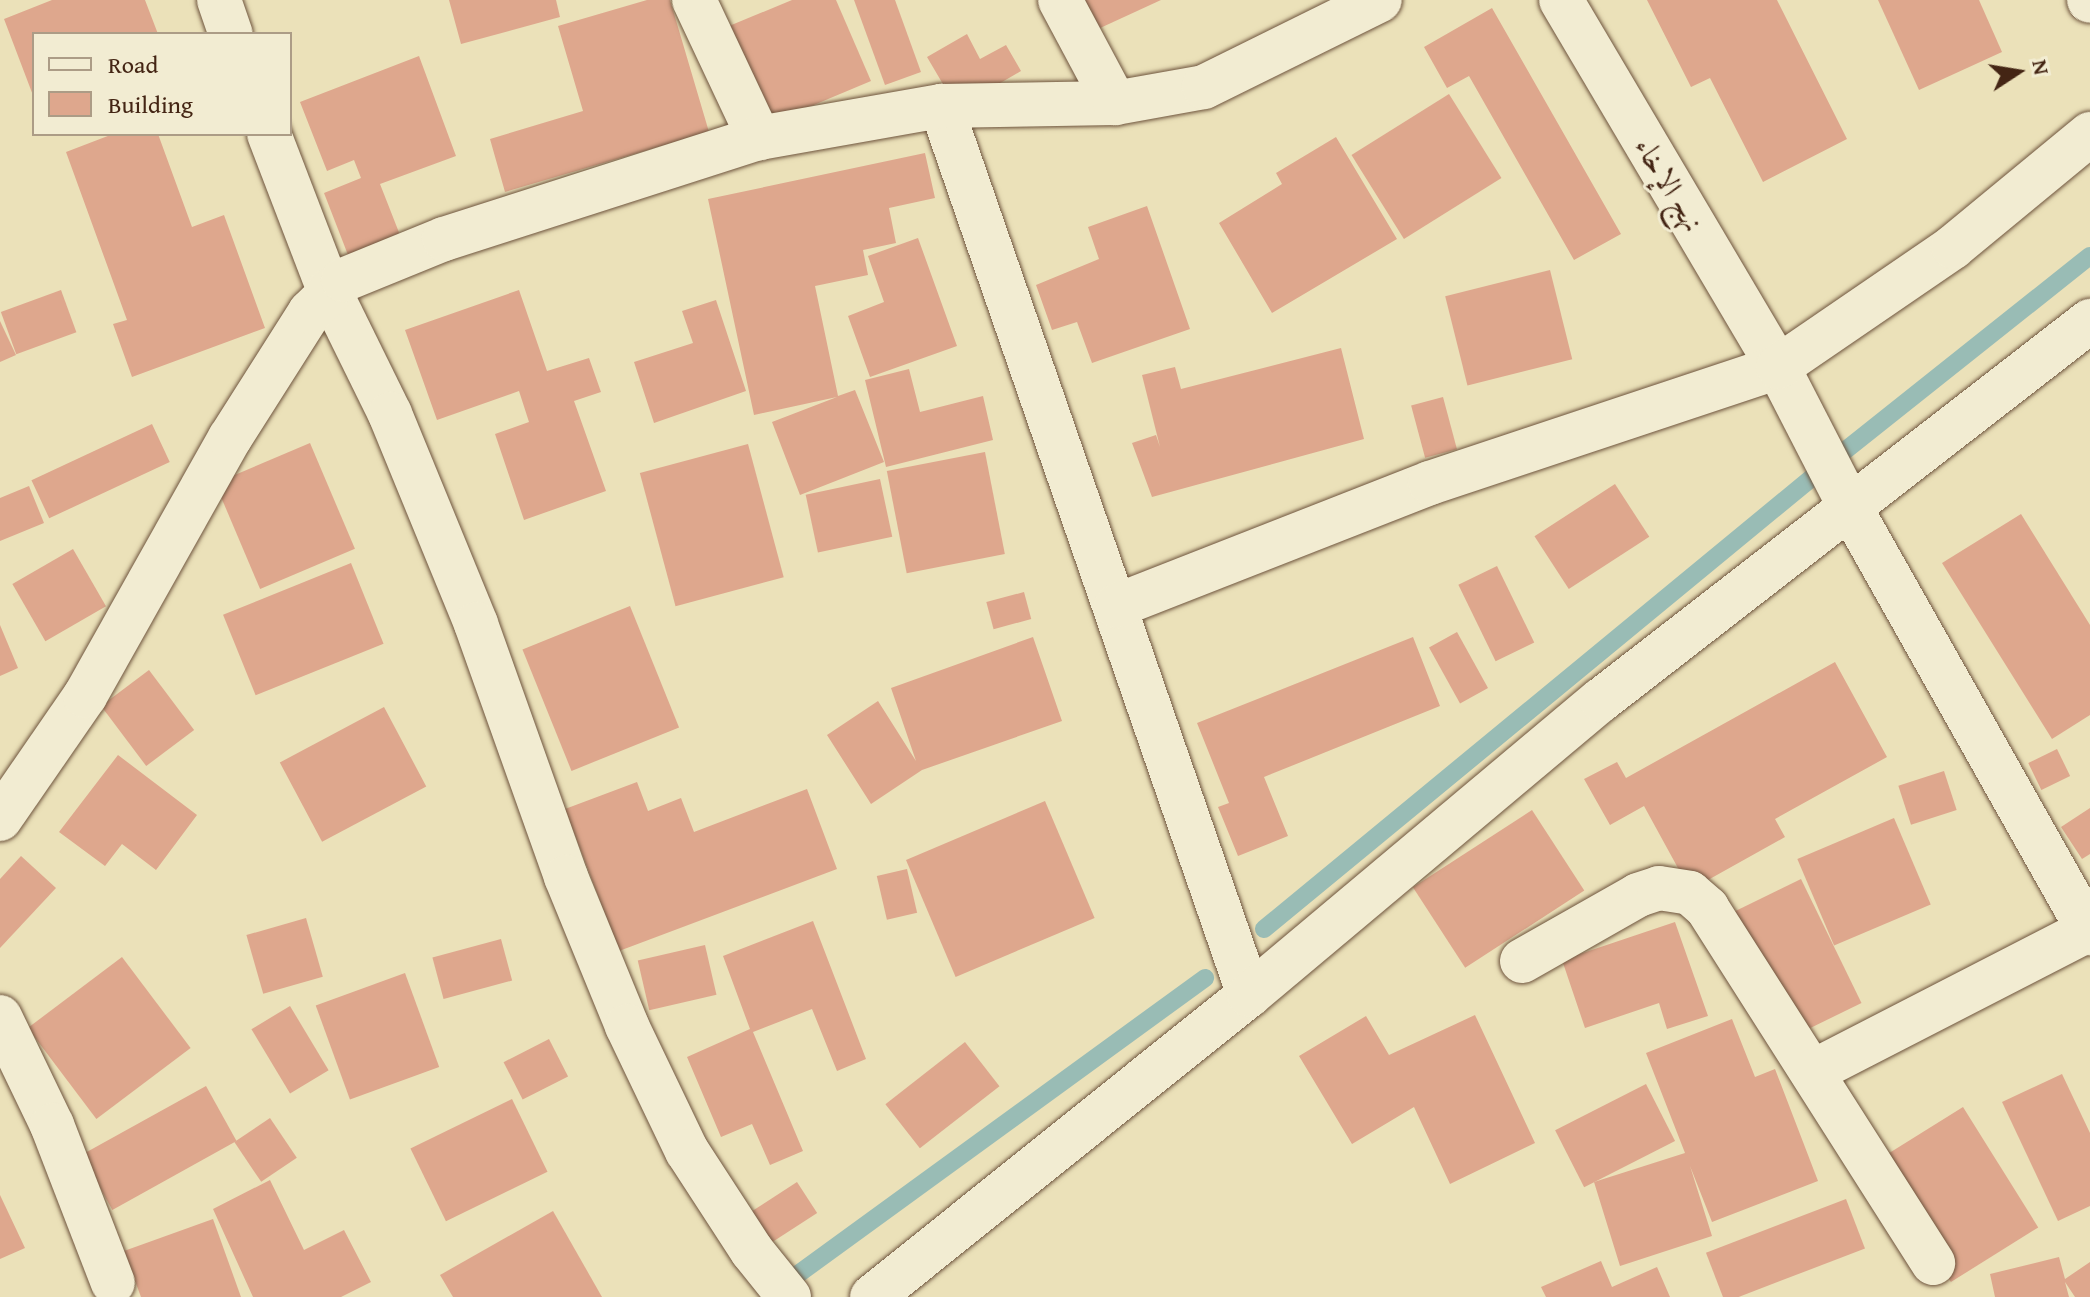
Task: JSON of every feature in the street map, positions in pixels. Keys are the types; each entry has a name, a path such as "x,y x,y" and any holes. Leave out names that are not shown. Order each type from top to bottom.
{"street":[{"path":"219,0 230,32"},
{"path":"694,0 759,138"},
{"path":"1060,0 1115,103"},
{"path":"0,819 85,696 230,438 329,290 444,239 759,138 941,106 1115,103 1204,87 1380,0"},
{"name":"نهج الإخاء","path":"1561,0 1778,367 1851,509 2089,931"},
{"path":"941,106 1249,995"},
{"path":"1116,606 1430,483 1778,367 1953,247 2090,134"},
{"path":"270,136 329,290 390,414 476,624 566,877 627,1026 687,1151 777,1282"},
{"path":"872,1297 1249,995 1601,700 2090,321"},
{"path":"1522,961 1638,895 1676,888 1707,908 1933,1263"},
{"path":"1812,1072 2089,931"},
{"path":"0,1017 52,1125 113,1283"}],"building":[{"path":"52,0 145,0 157,32 32,32 32,93 4,19"},
{"path":"449,0 556,0 560,17 461,44"},
{"path":"647,0 670,0 709,132 505,192 490,139 583,111 558,26"},
{"path":"792,0 836,0 871,81 759,128 717,31"},
{"path":"854,0 895,0 921,72 885,85"},
{"path":"1085,0 1161,0 1098,29"},
{"path":"1647,0 1777,0 1847,139 1763,182 1710,78 1691,87"},
{"path":"1878,0 1979,0 2002,52 1919,90"},
{"path":"1492,8 1621,234 1574,260 1469,76 1447,88 1424,47"},
{"path":"967,34 980,59 1006,45 1021,71 957,108 927,57"},
{"path":"419,56 456,156 380,184 400,235 348,255 324,193 361,178 354,160 327,171 300,102"},
{"path":"1449,94 1501,178 1404,239 1351,155"},
{"path":"108,136 159,136 192,227 224,215 265,328 132,377 113,324 127,320 66,152"},
{"path":"1336,137 1397,239 1272,313 1219,223 1282,184 1276,173"},
{"path":"925,153 935,198 889,208 896,243 863,250 868,275 815,286 838,396 855,390 884,462 800,495 772,422 837,397 754,415 708,199"},
{"path":"1147,206 1190,329 1092,363 1077,322 1052,330 1036,285 1099,259 1088,227"},
{"path":"918,238 957,346 870,377 848,316 884,302 868,256"},
{"path":"1550,270 1572,359 1467,385 1445,296"},
{"path":"61,290 76,332 16,354 1,312"},
{"path":"519,290 547,371 589,358 601,392 574,401 606,491 524,520 495,434 529,422 519,391 437,420 405,330"},
{"path":"716,300 746,391 654,423 634,362 693,343 682,311"},
{"path":"0,321 16,355 0,362"},
{"path":"1341,348 1364,439 1152,497 1132,443 1156,435 1160,447 1142,375 1175,367 1181,389"},
{"path":"909,369 920,412 983,396 993,440 886,467 865,380"},
{"path":"1443,397 1457,449 1425,458 1411,406"},
{"path":"152,424 170,462 49,518 31,480"},
{"path":"310,443 355,549 260,589 215,483"},
{"path":"748,444 784,577 676,606 640,473"},
{"path":"985,452 1005,554 907,573 887,471"},
{"path":"880,479 892,537 818,553 806,495"},
{"path":"1615,484 1649,537 1569,589 1534,536"},
{"path":"29,486 44,523 0,541 0,498"},
{"path":"2021,514 2090,625 2090,715 2052,739 1942,563"},
{"path":"73,549 106,606 45,641 12,584"},
{"path":"351,563 384,644 256,695 223,615"},
{"path":"1497,566 1534,642 1496,661 1458,585"},
{"path":"1024,592 1031,619 994,629 986,602"},
{"path":"630,606 679,727 572,771 522,649"},
{"path":"0,625 18,668 0,676"},
{"path":"1457,632 1488,688 1460,703 1429,648"},
{"path":"1033,637 1062,721 922,770 871,804 827,735 878,701 916,761 891,688"},
{"path":"1413,637 1440,706 1264,777 1288,836 1238,856 1218,807 1229,803 1197,723"},
{"path":"1835,662 1887,757 1775,819 1785,837 1690,890 1644,806 1610,825 1584,779 1617,762 1626,778"},
{"path":"149,670 194,730 146,766 101,706"},
{"path":"384,707 426,786 322,842 280,762"},
{"path":"2057,749 2070,776 2041,790 2028,763"},
{"path":"118,755 197,815 156,870 122,844 105,866 59,832"},
{"path":"1944,771 1957,810 1911,825 1898,786"},
{"path":"637,782 648,811 681,798 694,832 807,789 837,869 619,951 565,809"},
{"path":"1045,801 1095,918 956,977 906,860"},
{"path":"2090,808 2090,854 2082,859 2061,827"},
{"path":"1532,810 1584,891 1465,968 1413,887"},
{"path":"1894,818 1931,905 1834,946 1797,859"},
{"path":"21,856 56,888 0,948 0,879"},
{"path":"907,869 917,913 887,920 877,876"},
{"path":"1801,879 1861,1003 1784,1041 1724,917"},
{"path":"306,918 323,977 263,994 246,935"},
{"path":"813,921 866,1059 837,1071 812,1009 753,1032 803,1151 770,1165 752,1124 721,1137 687,1057 750,1029 723,956"},
{"path":"1675,922 1708,1016 1667,1029 1659,1003 1585,1028 1562,960"},
{"path":"501,939 512,981 444,999 432,957"},
{"path":"705,945 716,995 649,1010 638,961"},
{"path":"122,957 191,1048 96,1119 28,1028"},
{"path":"405,973 439,1067 350,1099 316,1005"},
{"path":"290,1006 329,1070 290,1093 251,1029"},
{"path":"1475,1015 1535,1143 1450,1184 1414,1107 1352,1144 1299,1056 1366,1016 1389,1055"},
{"path":"1732,1019 1755,1077 1775,1069 1818,1181 1712,1222 1690,1166 1712,1236 1620,1266 1594,1182 1685,1153 1646,1053"},
{"path":"549,1039 568,1076 523,1100 504,1062"},
{"path":"965,1042 999,1086 920,1148 885,1104"},
{"path":"2062,1074 2090,1133 2090,1206 2058,1221 2002,1102"},
{"path":"1646,1084 1675,1141 1584,1187 1555,1130"},
{"path":"206,1086 237,1141 112,1210 82,1155"},
{"path":"512,1099 548,1172 446,1221 410,1149"},
{"path":"1963,1107 2038,1227 1951,1282 1876,1162"},
{"path":"270,1118 297,1158 261,1182 234,1142"},
{"path":"270,1180 304,1250 344,1230 371,1282 341,1297 253,1297 213,1209"},
{"path":"797,1182 817,1213 769,1245 748,1214"},
{"path":"0,1195 25,1248 0,1259"},
{"path":"1846,1199 1865,1248 1739,1297 1723,1297 1706,1253"},
{"path":"553,1211 602,1297 453,1297 440,1275"},
{"path":"213,1219 241,1297 141,1297 124,1251"},
{"path":"2059,1257 2065,1279 2090,1262 2090,1297 2075,1297 2065,1282 2069,1297 1995,1297 1990,1274"},
{"path":"1601,1261 1612,1287 1657,1267 1670,1297 1546,1297 1541,1287"}],"waterway":[{"path":"1264,929 1837,457 2090,256"},
{"path":"779,1288 1205,978"}]}
